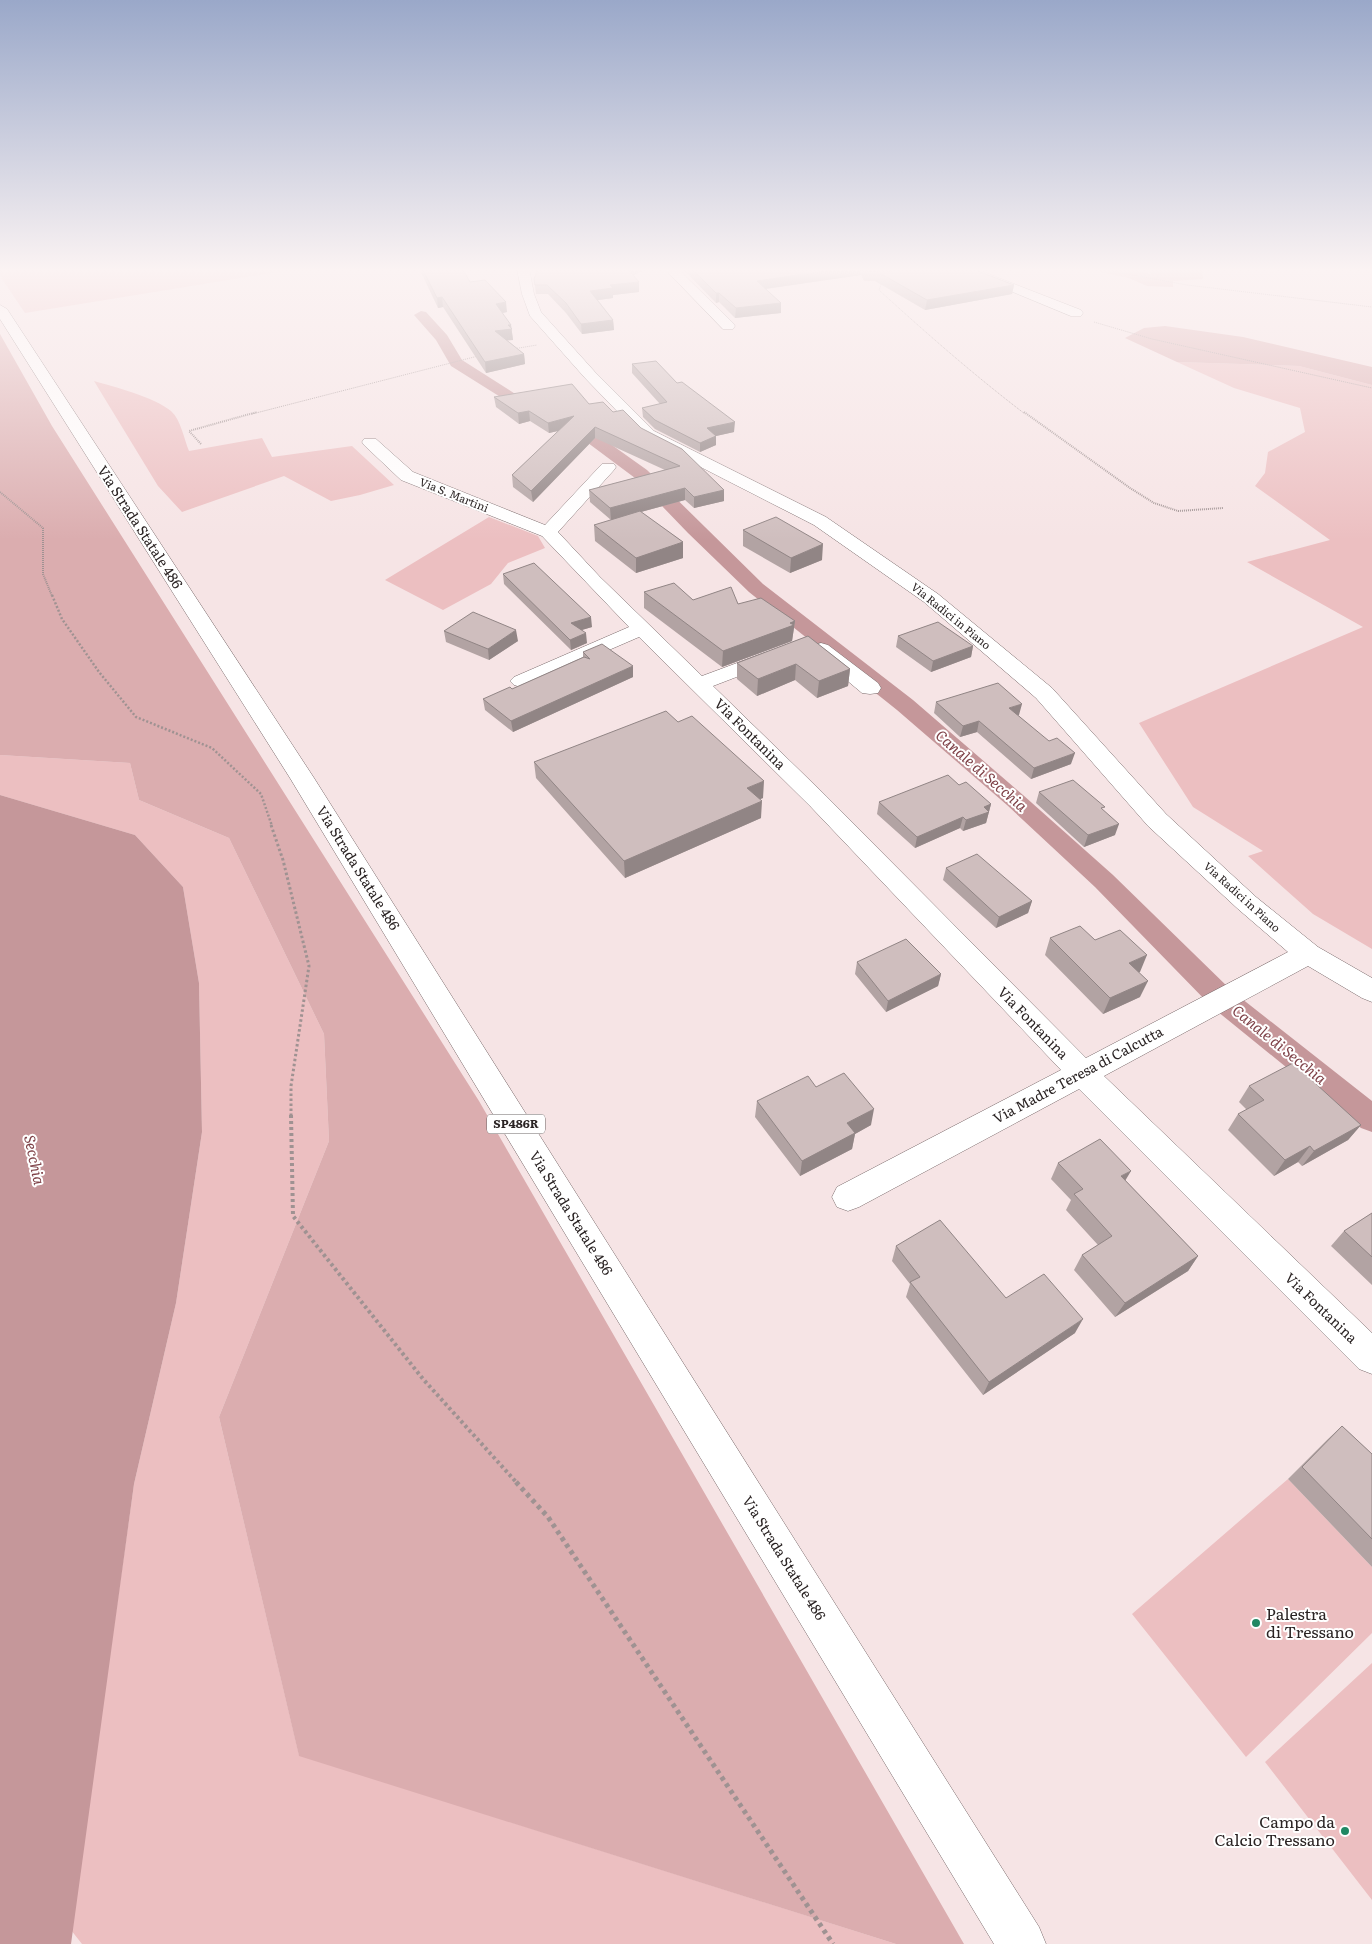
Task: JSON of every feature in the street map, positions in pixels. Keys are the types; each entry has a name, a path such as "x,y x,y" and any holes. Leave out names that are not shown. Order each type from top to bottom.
{"street":[{"name":"Via Strada Statale 486","path":"32,359 302,778 1022,1944"},
{"name":"Via Radici in Piano","path":"576,359 626,414 648,434 820,521 931,598 1044,693 1157,820 1247,903 1308,954 1372,991"},
{"name":"Via S. Martini","path":"370,442 407,476 548,532"},
{"path":"548,532 608,467"},
{"name":"Via Fontanina","path":"548,532 593,581 818,801 1082,1073 1372,1357"},
{"path":"521,681 643,628"},
{"name":"Via Fontanina","path":"700,684 812,642 870,688"},
{"name":"Via Madre Teresa di Calcutta","path":"848,1197 1308,954"}],"path":[{"path":"201,444 189,431 470,359"},
{"path":"957,359 991,388 1062,442 1163,508 1182,512 1223,508"},
{"path":"1241,359 1372,388"},
{"path":"0,492 43,528 44,574 62,619 99,672 136,717 212,748 261,794 283,860 309,966 291,1086 293,1216 423,1379 548,1517 833,1944"}],"shaded area":[{"path":"0,359 14,359 52,426 479,1101 964,1944 896,1944 299,1756 219,1417 329,1141 324,1034 229,838 139,800 130,763 0,755"},
{"path":"1170,359 1336,359 1372,367 1372,385 1299,366 1177,362"},
{"path":"1177,362 1299,366 1372,385 1372,949 1313,914 1248,856 1263,851 1193,807 1139,723 1363,627 1247,562 1330,540 1255,486 1265,473 1268,452 1305,432 1300,408 1234,388"},
{"path":"94,381 145,397 171,411 180,424 189,451 262,438 272,457 352,446 394,485 331,501 284,476 182,512 158,486"},
{"path":"489,517 538,536 545,548 508,563 491,584 443,610 385,580"},
{"path":"0,755 130,763 139,800 229,838 324,1034 329,1141 219,1417 299,1755 896,1944 82,1944 71,1930 134,1484 176,1303 202,1132 199,983 183,887 135,835 0,795"},
{"name":"Palestra di Tressano","path":"1288,1479 1372,1567 1372,1633 1246,1757 1132,1614"},
{"name":"Campo da Calcio Tressano","path":"1372,1663 1372,1900 1265,1762"}],"water":[{"name":"Secchia","path":"0,795 135,835 183,887 199,983 202,1132 176,1303 134,1484 71,1944 0,1944"}],"building":[{"path":"483,359 501,359 485,362"},
{"path":"656,361 677,383 682,382 735,422 707,428 716,436 700,443 655,420 642,408 667,402 632,364"},
{"path":"572,384 589,404 603,402 613,412 623,410 641,428 682,449 724,490 694,497 685,488 610,508 589,490 680,466 595,427 531,491 512,475 574,416 548,423 529,411 518,413 494,397"},
{"path":"640,511 683,542 636,558 594,525"},
{"path":"776,517 823,544 791,558 743,530"},
{"path":"534,563 591,617 571,623 586,633 570,640 503,574"},
{"path":"674,583 693,600 731,587 738,604 761,598 795,621 790,623 794,625 723,651 644,592"},
{"path":"473,612 516,630 488,649 444,631"},
{"path":"938,622 973,646 933,661 898,636"},
{"path":"808,636 850,669 819,681 796,664 758,679 737,663"},
{"path":"602,644 633,666 511,721 483,699 510,687 512,689 584,657 590,659 583,652"},
{"path":"998,683 1022,704 1009,708 1049,741 1057,738 1075,753 1034,768 979,721 963,726 936,702"},
{"path":"666,711 678,722 692,716 764,781 747,788 762,801 624,861 534,762"},
{"path":"948,775 959,785 966,782 991,804 984,807 989,812 966,820 963,817 917,837 879,802"},
{"path":"1073,780 1105,807 1101,808 1119,824 1088,835 1039,792"},
{"path":"977,854 1032,901 999,917 946,868"},
{"path":"1080,926 1095,940 1120,930 1147,955 1129,963 1148,981 1110,998 1050,938"},
{"path":"906,939 941,974 888,1001 857,962"},
{"path":"1293,1063 1361,1125 1314,1151 1310,1146 1285,1160 1238,1114 1264,1100 1249,1086"},
{"path":"844,1073 874,1109 847,1123 855,1133 802,1161 757,1101 808,1076 816,1087"},
{"path":"1100,1139 1131,1171 1121,1176 1198,1256 1125,1303 1082,1255 1112,1236 1074,1194 1083,1189 1058,1163"},
{"path":"1372,1213 1372,1257 1344,1231"},
{"path":"940,1220 1006,1298 1044,1274 1083,1319 989,1382 910,1282 920,1277 896,1246"},
{"path":"1342,1426 1372,1454 1372,1539 1302,1467"}],"waterway":[{"name":"Canale di Secchia","path":"454,359 456,363 515,400 537,409"},
{"name":"Canale di Secchia","path":"582,431 641,474 694,529 756,588 905,705 1015,800 1104,881 1222,999 1372,1119"}],"place":[{"name":"Palestra di Tressano","path":"1256,1623"},
{"name":"Campo da Calcio Tressano","path":"1345,1831"}]}
